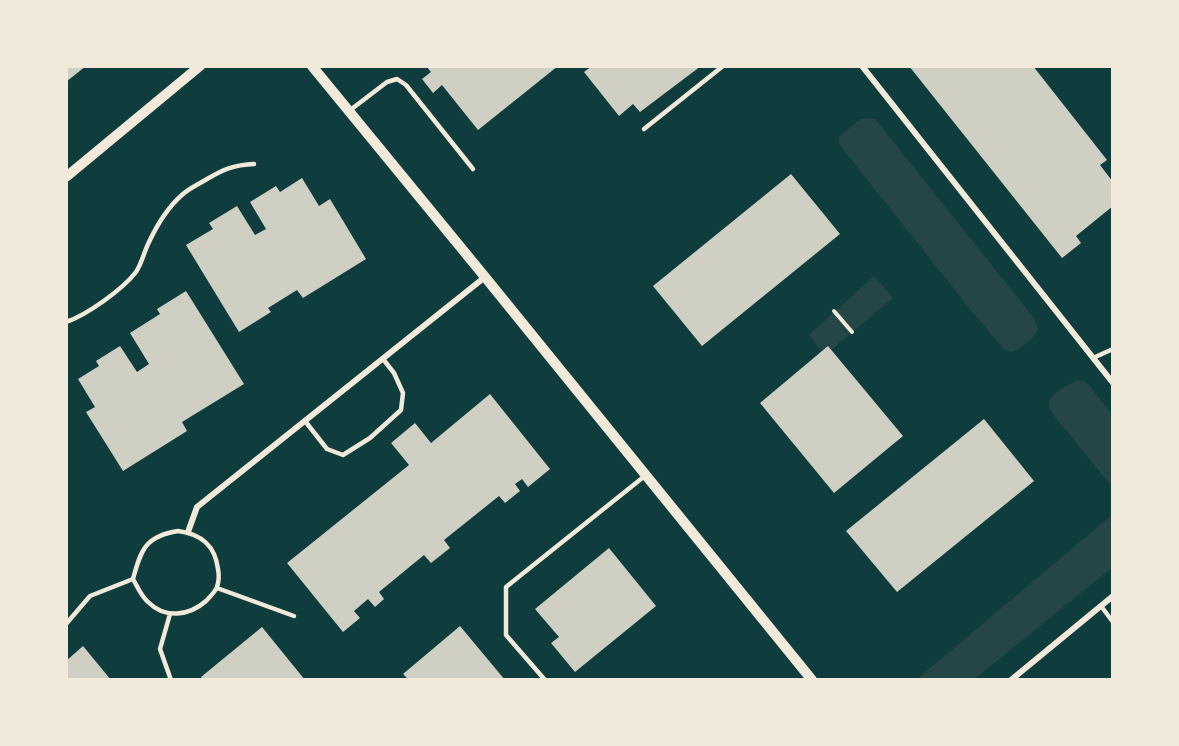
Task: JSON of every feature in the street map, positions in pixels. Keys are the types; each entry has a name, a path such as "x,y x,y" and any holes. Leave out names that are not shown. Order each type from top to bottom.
{"street":[{"path":"66,177 200,66"},
{"path":"312,66 813,680"},
{"path":"862,66 1113,383"},
{"path":"188,532 197,507 485,277"},
{"path":"1011,680 1113,596"}],"lane":[{"path":"644,129 723,66"},
{"path":"349,111 387,82 397,79 406,85 473,170"},
{"path":"66,322 75,319 113,294 138,270 159,225 184,192 236,165 254,164"},
{"path":"1093,358 1113,349"},
{"path":"304,421 327,449 343,455 370,438 402,410 403,393 394,373 383,359"},
{"path":"545,680 506,635 506,587 646,475"},
{"path":"178,531 188,532 209,545 216,558 219,575 217,588 211,597 197,609 184,614 170,614 157,609 147,601 133,579 143,548 153,538 164,533 178,531"},
{"path":"66,624 90,596 133,579"},
{"path":"217,588 294,616"},
{"path":"1101,606 1113,622"},
{"path":"170,614 160,649 171,680"}],"path":[{"path":"834,311 852,332"}],"shaded area":[{"path":"875,119 1034,318 1038,330 1022,347 1010,352 1005,350 842,148 839,137 859,120"},
{"path":"874,276 893,298 831,350 828,346 822,352 809,335"},
{"path":"1077,381 1083,381 1089,385 1113,416 1113,488 1052,413 1050,399 1060,390"},
{"path":"1113,514 1113,567 973,680 916,680"}],"building":[{"path":"66,66 86,66 66,82"},
{"path":"426,66 558,66 478,130 442,85 433,93 422,79 431,72"},
{"path":"592,66 701,66 640,112 633,104 619,116 584,72"},
{"path":"909,66 1033,66 1107,160 1100,165 1113,182 1113,206 1076,236 1081,243 1062,258"},
{"path":"791,174 840,234 702,346 653,286"},
{"path":"302,178 319,206 330,199 366,259 303,298 297,290 268,308 271,312 239,332 186,245 213,229 209,223 237,206 255,235 266,229 250,202 276,186 280,192"},
{"path":"186,291 244,384 182,422 187,431 123,471 86,412 95,407 78,379 99,366 96,361 120,346 137,372 149,364 130,333 160,314 157,309"},
{"path":"828,346 903,436 834,493 760,403"},
{"path":"490,394 550,469 528,487 522,479 515,484 520,491 505,503 499,496 444,540 450,548 431,563 424,555 379,592 384,599 375,607 368,599 354,611 360,618 343,632 287,563 409,465 391,443 415,423 431,443"},
{"path":"984,419 1034,481 897,592 846,531"},
{"path":"609,548 656,606 575,672 551,643 559,637 535,609"},
{"path":"460,626 505,680 409,680 403,674"},
{"path":"262,627 305,680 203,680 201,677"},
{"path":"83,646 111,680 66,680 66,661"}]}
